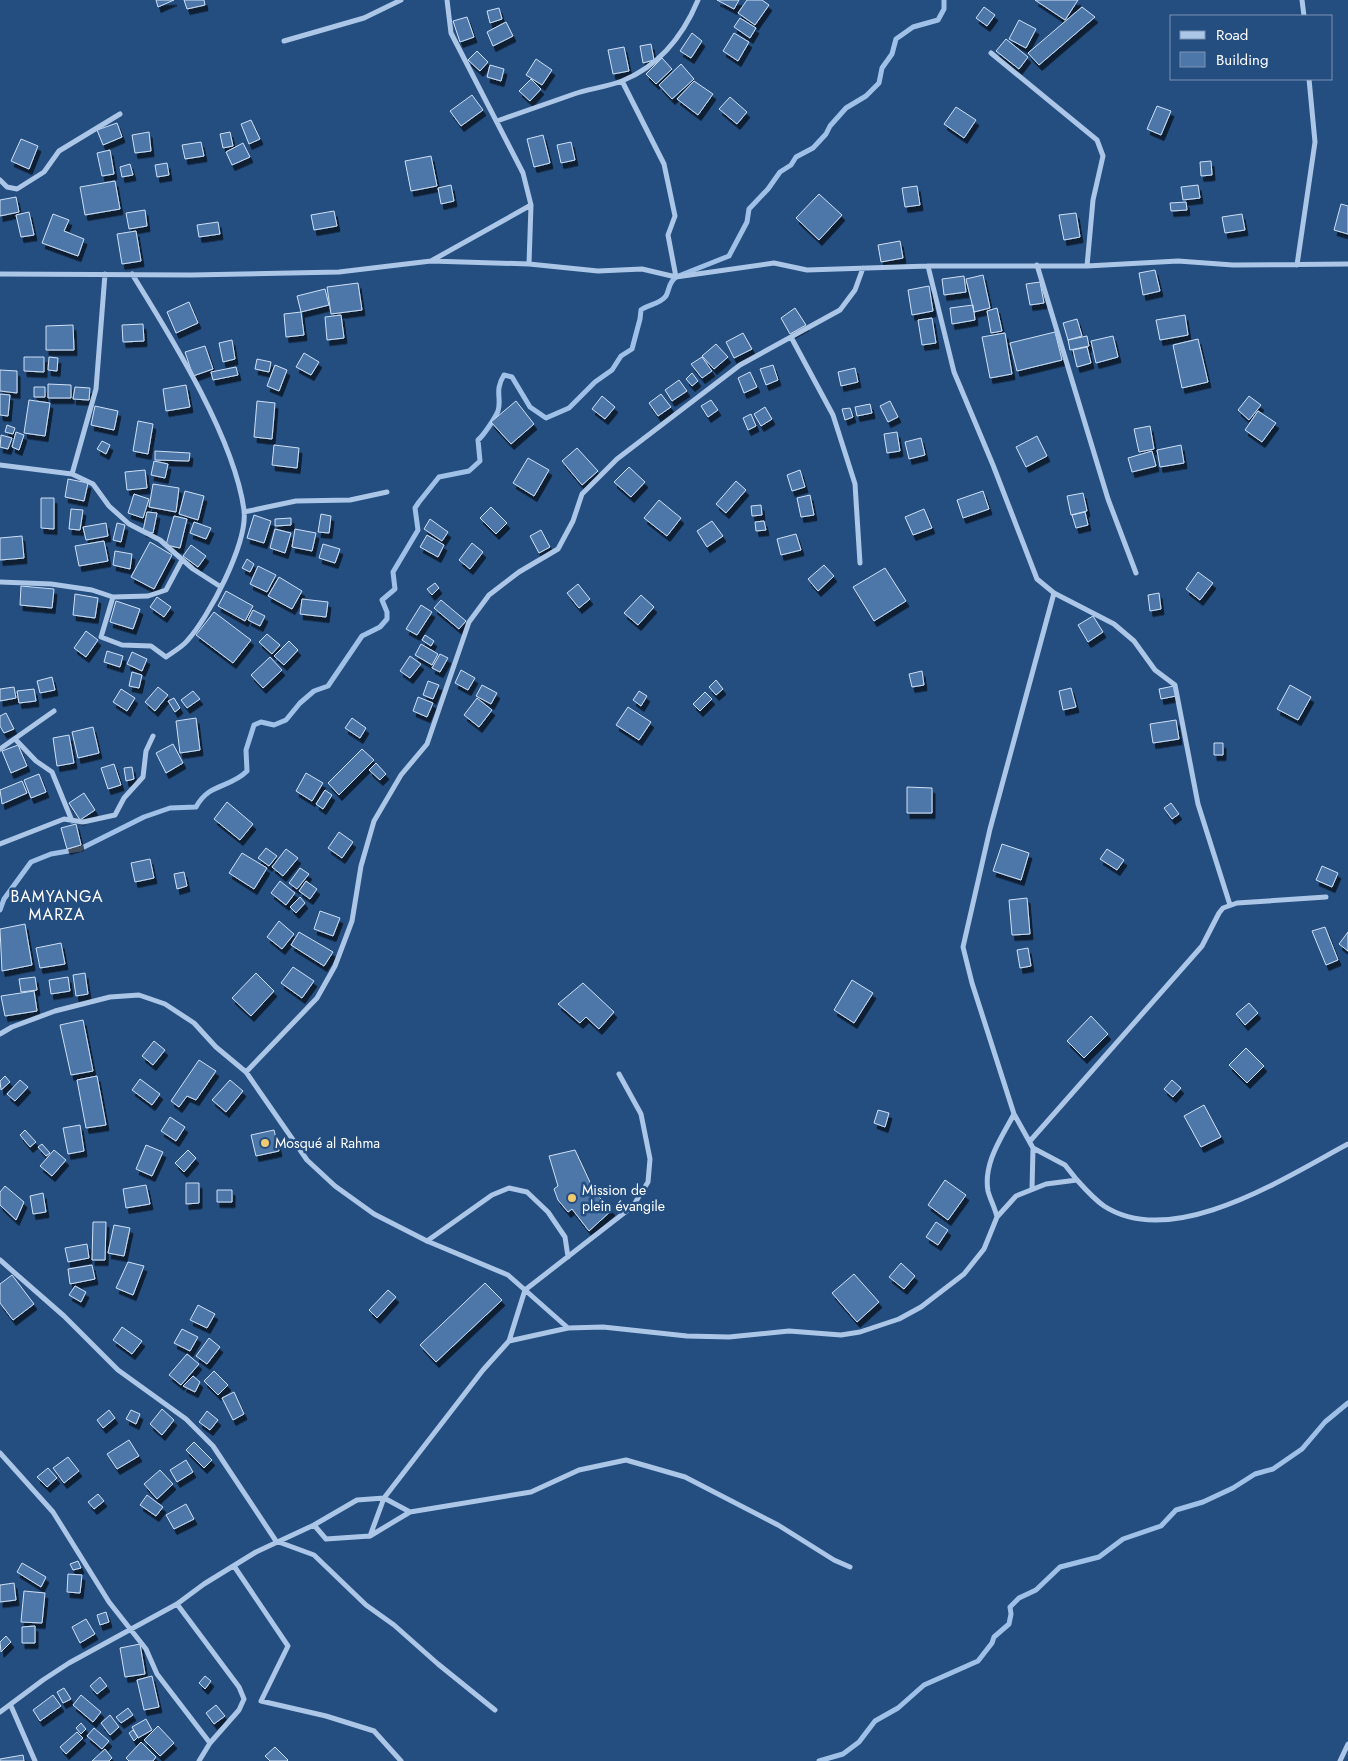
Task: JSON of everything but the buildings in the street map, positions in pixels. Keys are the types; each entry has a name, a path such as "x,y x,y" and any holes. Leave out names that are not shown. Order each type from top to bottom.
{"street":[{"path":"284,41 364,18 401,0"},
{"path":"447,0 451,33 498,121 523,173 532,205 529,264"},
{"path":"498,121 575,94 622,81 643,70 663,54 680,36 698,0"},
{"path":"1302,0 1304,15"},
{"path":"991,52 1097,140 1101,147 1103,156 1093,200 1087,266"},
{"path":"1297,265 1315,142 1309,80"},
{"path":"622,81 664,164 675,216 668,235 676,278"},
{"path":"0,180 7,187 17,189 44,172 60,151 120,114"},
{"path":"431,261 532,205"},
{"path":"0,274 339,272 431,261 529,264 598,272 642,269 676,278 774,262 807,270 928,266 1087,266 1178,261 1233,265 1348,264"},
{"path":"1037,265 1108,499 1136,573"},
{"path":"928,266 954,372 993,465 1037,579 1054,593 1114,624 1134,641 1155,670 1175,686 1198,804 1230,905"},
{"path":"246,1072 317,998 335,966 352,921 361,866 374,821 401,775 426,744 470,622 489,595 519,572 558,549 573,521 582,494 617,459 740,365 840,310 855,290 863,268"},
{"path":"72,474 96,389 105,274"},
{"path":"113,597 101,637 122,645 150,646 166,657 186,642 213,604 234,559 244,512 225,444 204,401 132,274"},
{"path":"792,337 833,415 856,484 860,563"},
{"path":"0,465 72,474 93,484 109,506 130,524 160,540 182,560 221,587"},
{"path":"244,512 296,501 350,500 387,492"},
{"path":"0,582 75,587 113,597 148,596 166,590 182,560"},
{"path":"1032,1188 1033,1148 1014,1114 972,983 963,948 990,829 1054,593"},
{"path":"0,749 54,711"},
{"path":"0,844 64,820 83,822 114,815 124,798 143,777 146,751 153,736"},
{"path":"15,739 36,761 52,772 72,821"},
{"path":"1030,1141 1202,946 1219,913 1230,905 1326,896"},
{"path":"0,1034 12,1027 55,1010 110,997 138,995 166,1004 194,1023 216,1047 246,1072 307,1160 335,1186 374,1214 427,1241 508,1276 568,1328"},
{"path":"370,1536 384,1498 477,1377 509,1341 525,1290 633,1206 648,1182 650,1159 641,1114 619,1074"},
{"path":"998,1217 988,1192 987,1175 996,1148 1014,1114"},
{"path":"1033,1148 1066,1165 1077,1180 1104,1206 1120,1214 1154,1220 1183,1219 1270,1186 1348,1144"},
{"path":"509,1341 568,1328 603,1327 687,1336 729,1337 789,1331 841,1335 860,1332 898,1319 921,1307 958,1278 984,1249 998,1217 1016,1196 1032,1188 1059,1181 1077,1180"},
{"path":"427,1241 492,1194 509,1188 527,1192 548,1212 565,1237 568,1257"},
{"path":"0,1260 64,1316 118,1370 186,1419 213,1446 276,1541 314,1555 366,1605 394,1625 438,1664 495,1710"},
{"path":"0,1453 53,1512 109,1602 146,1649 157,1674 210,1743"},
{"path":"314,1525 326,1539 370,1536 410,1512 531,1492 579,1470 626,1460 685,1477 778,1525 834,1560 850,1567"},
{"path":"0,1712 11,1706 42,1680 131,1628 177,1604 276,1541 314,1525 340,1508 357,1500 384,1498 410,1512"},
{"path":"234,1566 288,1646 261,1701 326,1716 374,1731 401,1761"},
{"path":"177,1604 239,1688 244,1699 239,1710 210,1743 199,1761"},
{"path":"11,1706 34,1761"},
{"path":"1340,1761 1348,1744"}],"waterway":[{"path":"0,910 4,899 31,862 51,854 80,849 144,817 170,808 196,807 207,793 233,781 247,771 246,750 254,725 261,722 274,725 286,720 300,703 314,691 328,686 362,636 380,627 387,619 387,612 382,600 395,589 393,572 418,530 415,508 439,477 469,471 480,461 478,440 498,411 499,386 504,375 512,377 530,407 546,418 569,408 595,382 612,370 621,356 632,349 641,310 663,299 676,277 729,256 747,222 749,209 768,189 780,172 791,165 796,157 813,148 846,108 866,96 879,83 882,68 892,54 896,39 913,27 938,20 944,9 944,0"},
{"path":"819,1761 843,1754 859,1742 875,1721 898,1708 924,1685 978,1661 992,1643 994,1637 1009,1624 1010,1607 1019,1598 1036,1590 1060,1567 1099,1557 1123,1539 1161,1526 1176,1510 1203,1502 1233,1488 1255,1474 1273,1469 1302,1449 1325,1422 1348,1403"}],"place":[{"name":"Mosqué al Rahma","path":"265,1143"},
{"name":"Mission de plein évangile","path":"572,1198"}],"district":[{"name":"BAMYANGA MARZA","path":"57,905"}]}
